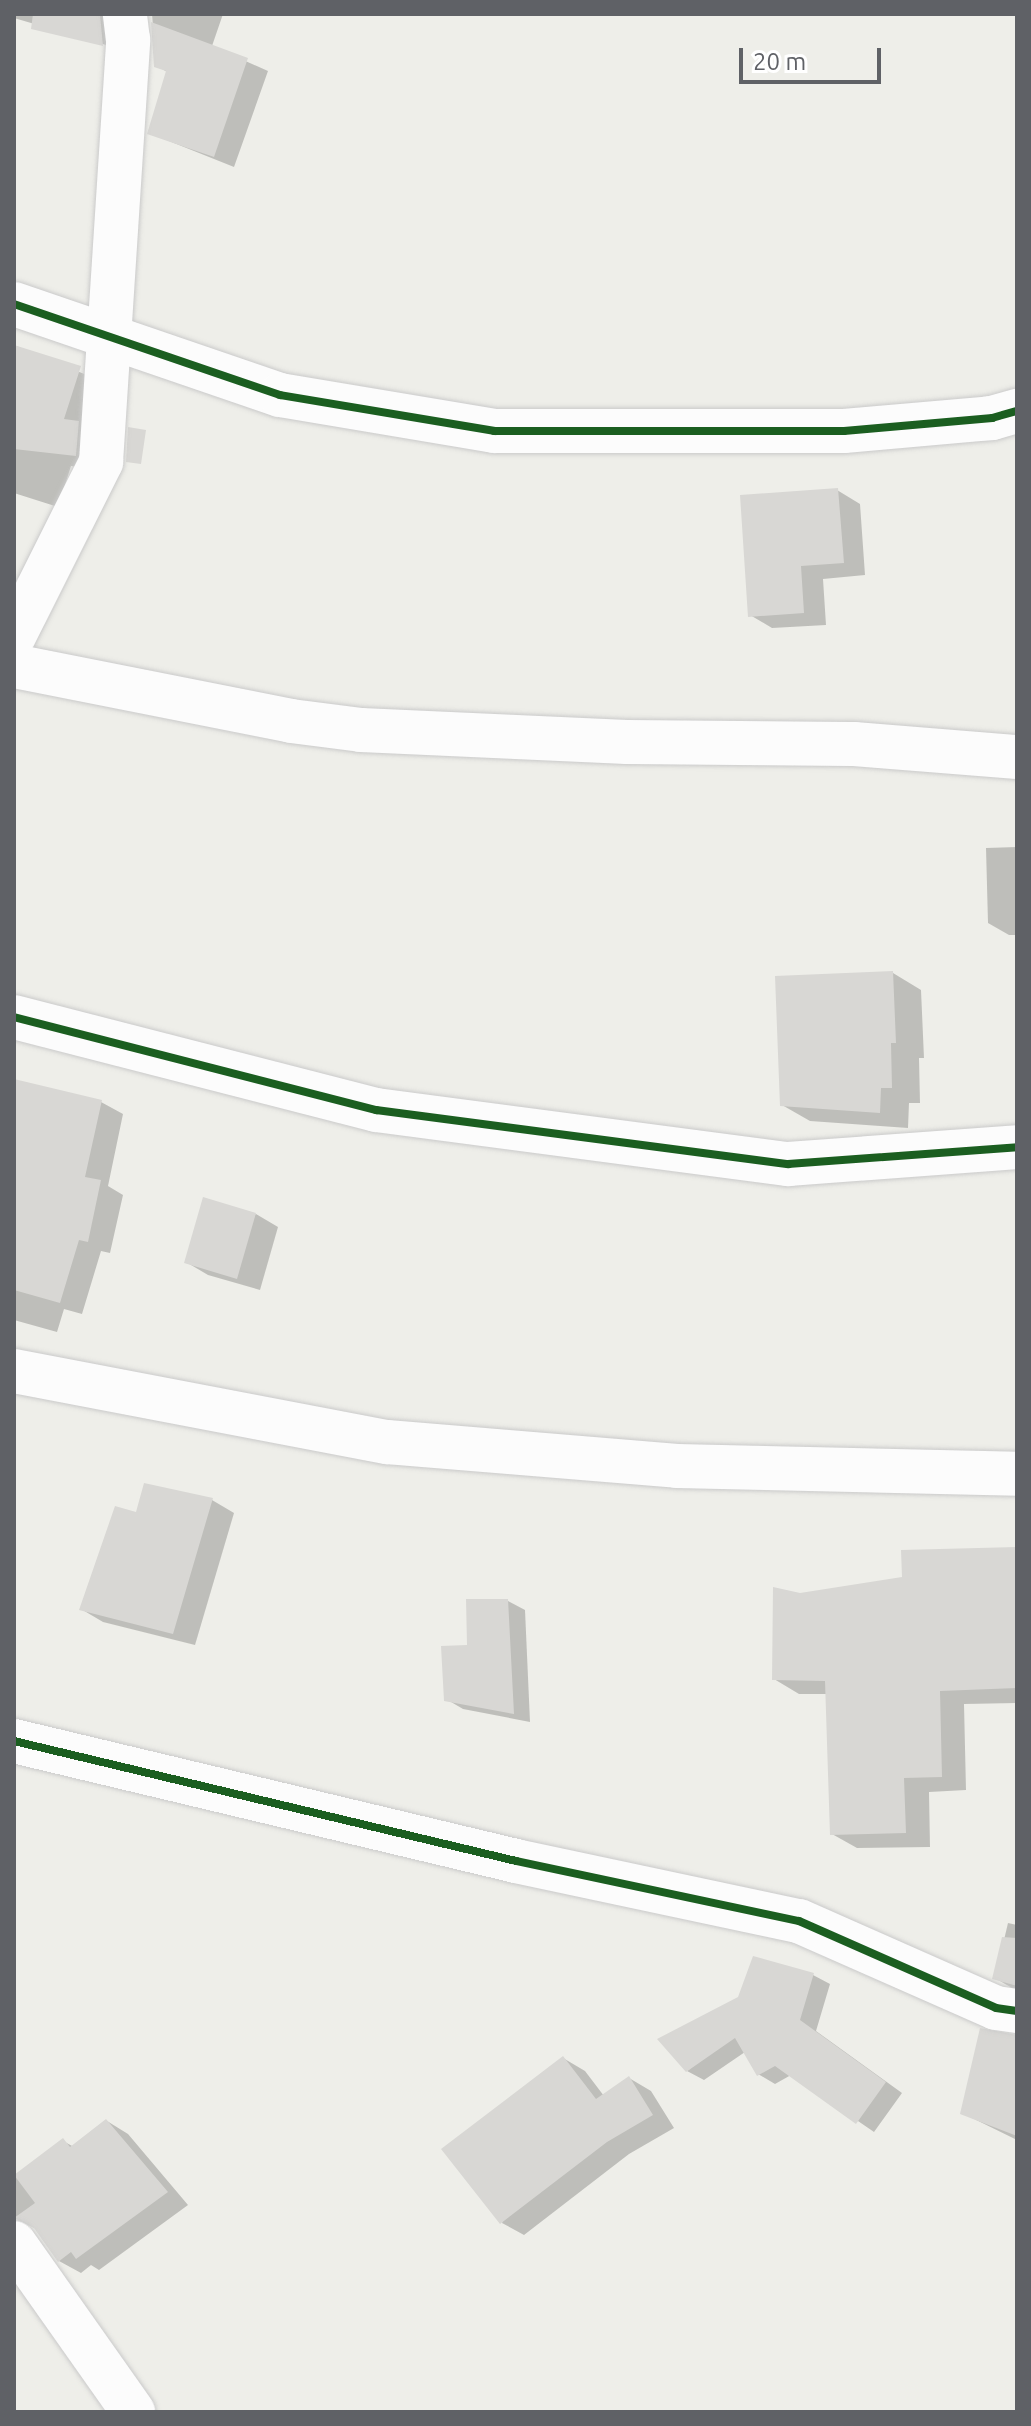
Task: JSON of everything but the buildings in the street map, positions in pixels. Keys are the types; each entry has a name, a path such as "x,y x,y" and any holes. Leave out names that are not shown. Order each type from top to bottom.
{"street":[{"path":"14,636 101,462 128,40 125,14"},
{"path":"14,304 111,334 280,395 494,431 844,431 992,418 1017,411"},
{"path":"14,666 291,721 361,730 627,742 854,744 1017,757"},
{"path":"14,1017 376,1110 788,1164 1017,1147"},
{"path":"14,1371 387,1442 677,1466 1017,1474"},
{"path":"14,1741 516,1861 799,1921 996,2008 1017,2011"},
{"path":"14,2243 133,2412"}],"cycle path":[{"path":"14,304 280,395 494,431 844,431 992,418 1017,411"},
{"path":"14,1017 376,1110 788,1164 1017,1147"},
{"path":"14,1741 516,1861 799,1921 996,2008 1017,2011"}]}
